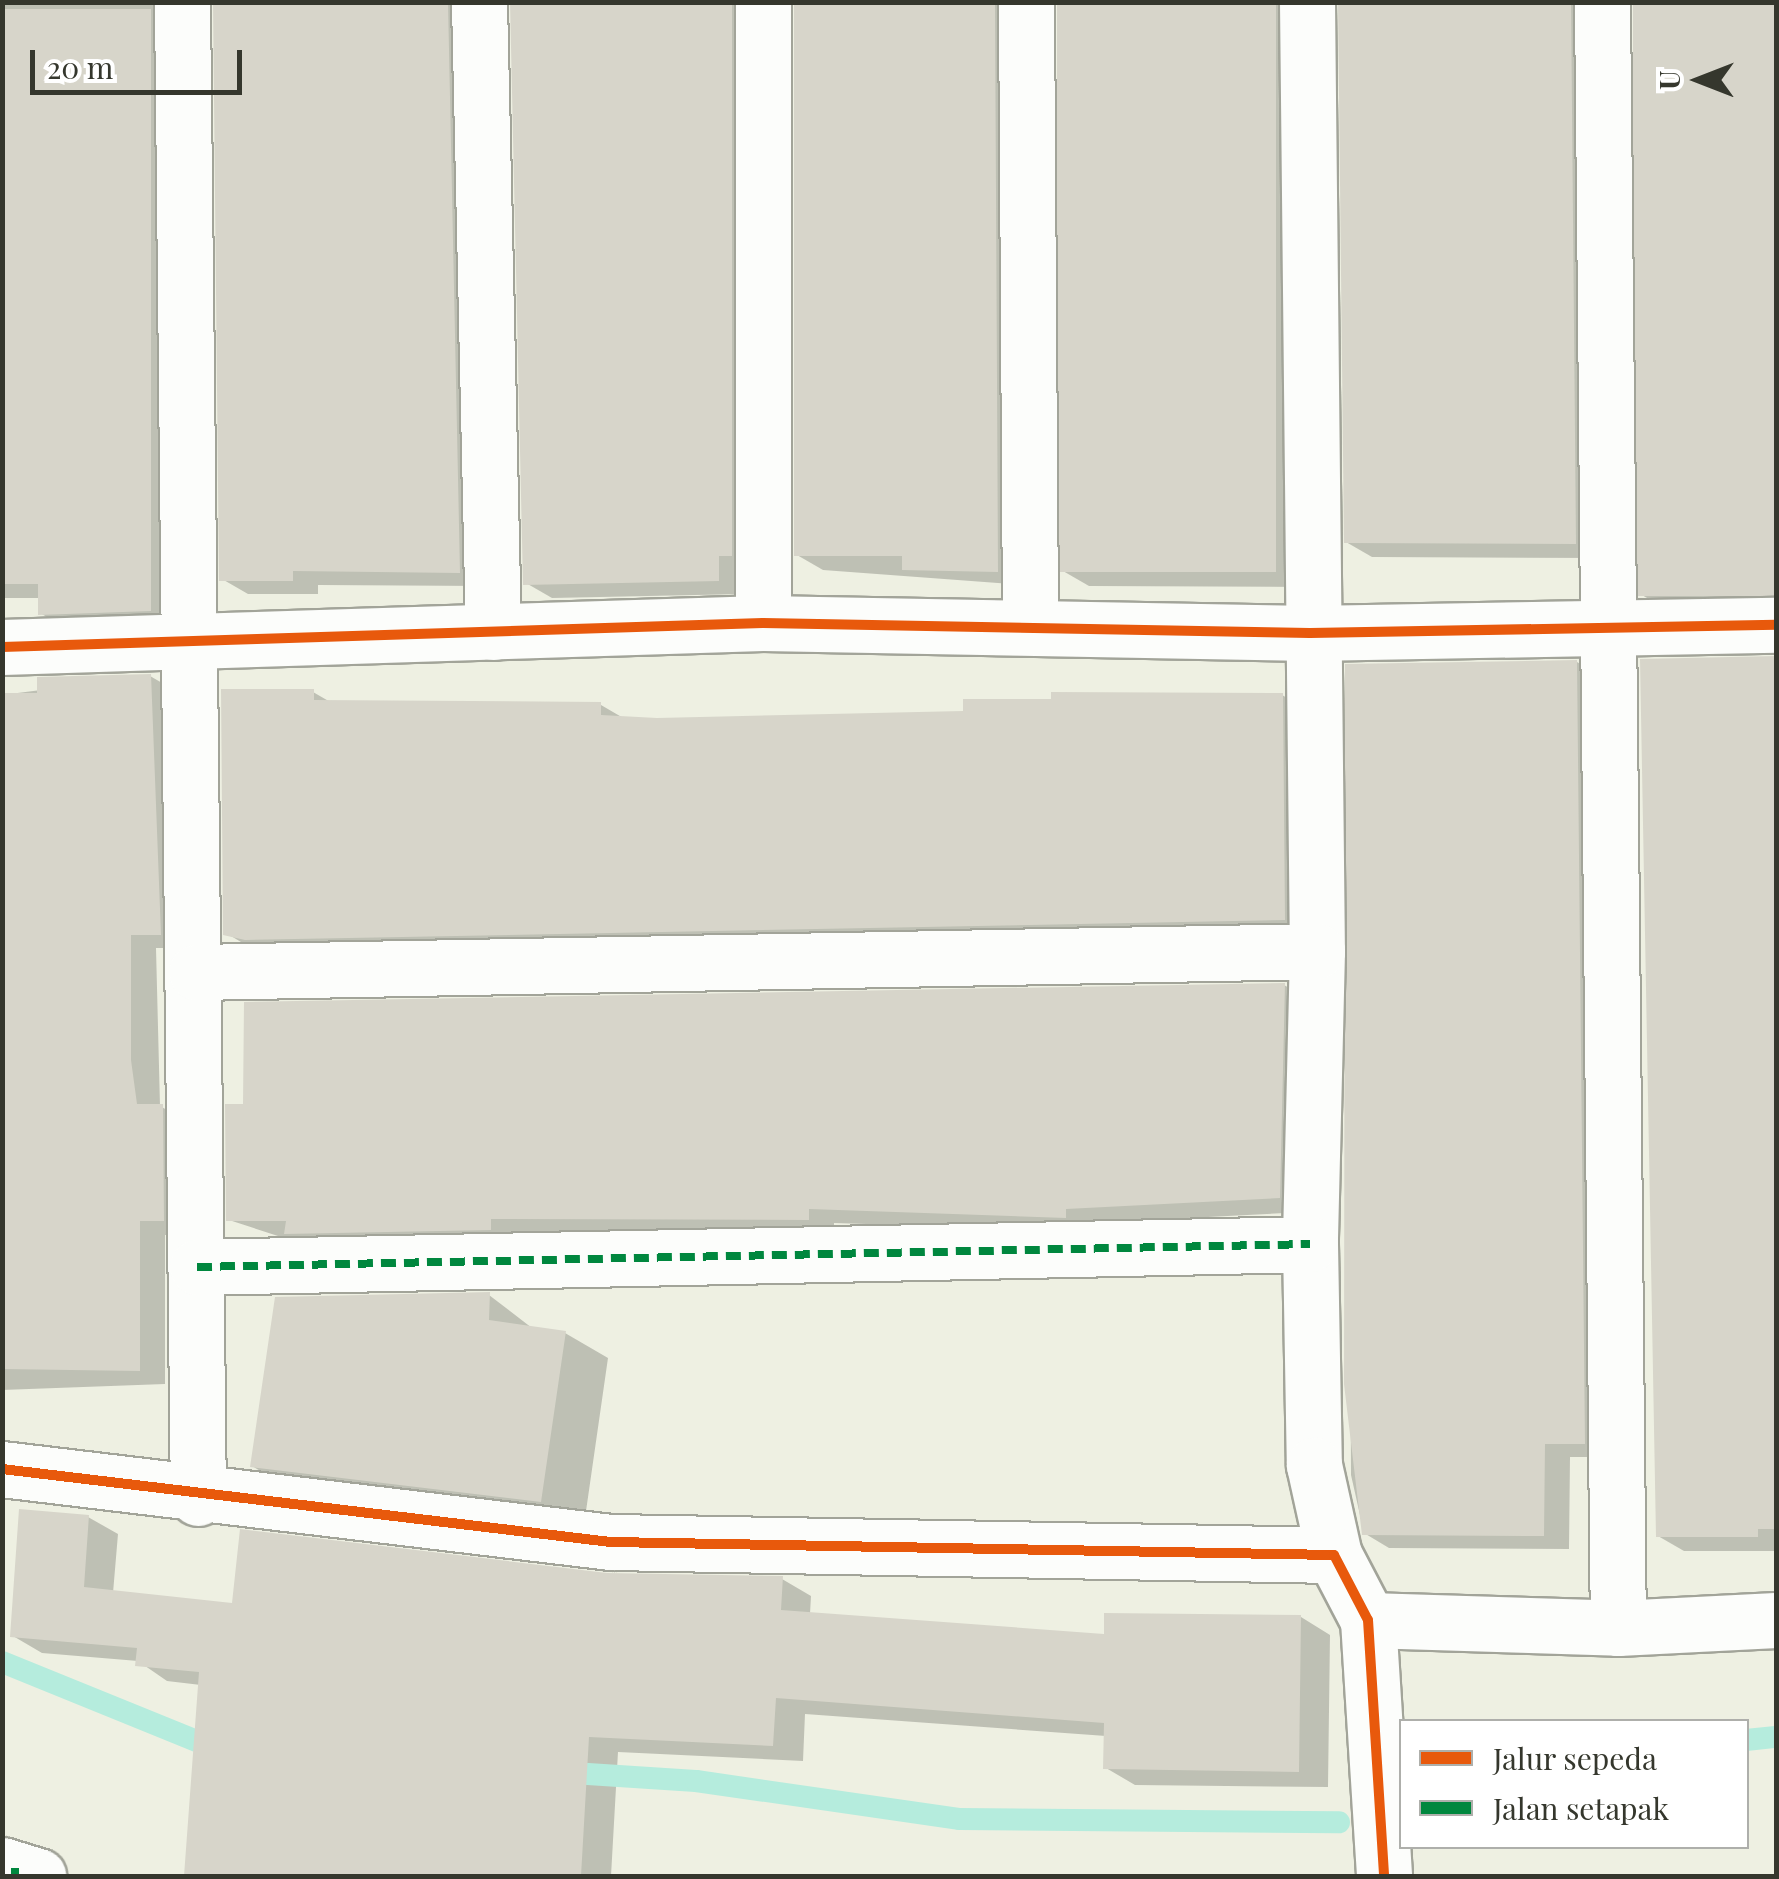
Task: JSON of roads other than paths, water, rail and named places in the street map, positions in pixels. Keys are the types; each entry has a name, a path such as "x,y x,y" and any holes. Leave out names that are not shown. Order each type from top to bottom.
{"street":[{"path":"182,2 195,647 198,1498"},
{"path":"479,2 493,632"},
{"path":"763,2 763,623"},
{"path":"1026,2 1030,627"},
{"path":"1307,2 1316,951 1310,1244 1314,1465 1334,1555 1368,1620 1370,1707 1384,1863"},
{"path":"1602,2 1618,1628"},
{"path":"2,647 195,647 763,623 1310,633 1776,625"},
{"path":"196,972 1316,951"},
{"path":"197,1267 1310,1244"},
{"path":"2,1468 198,1498 611,1542 1334,1555"},
{"path":"1368,1620 1618,1628 1776,1620"}],"waterway":[{"path":"2,1662 221,1751"},
{"path":"1749,1740 1776,1737"},
{"path":"557,1772 696,1781 960,1819 1339,1822"}]}
